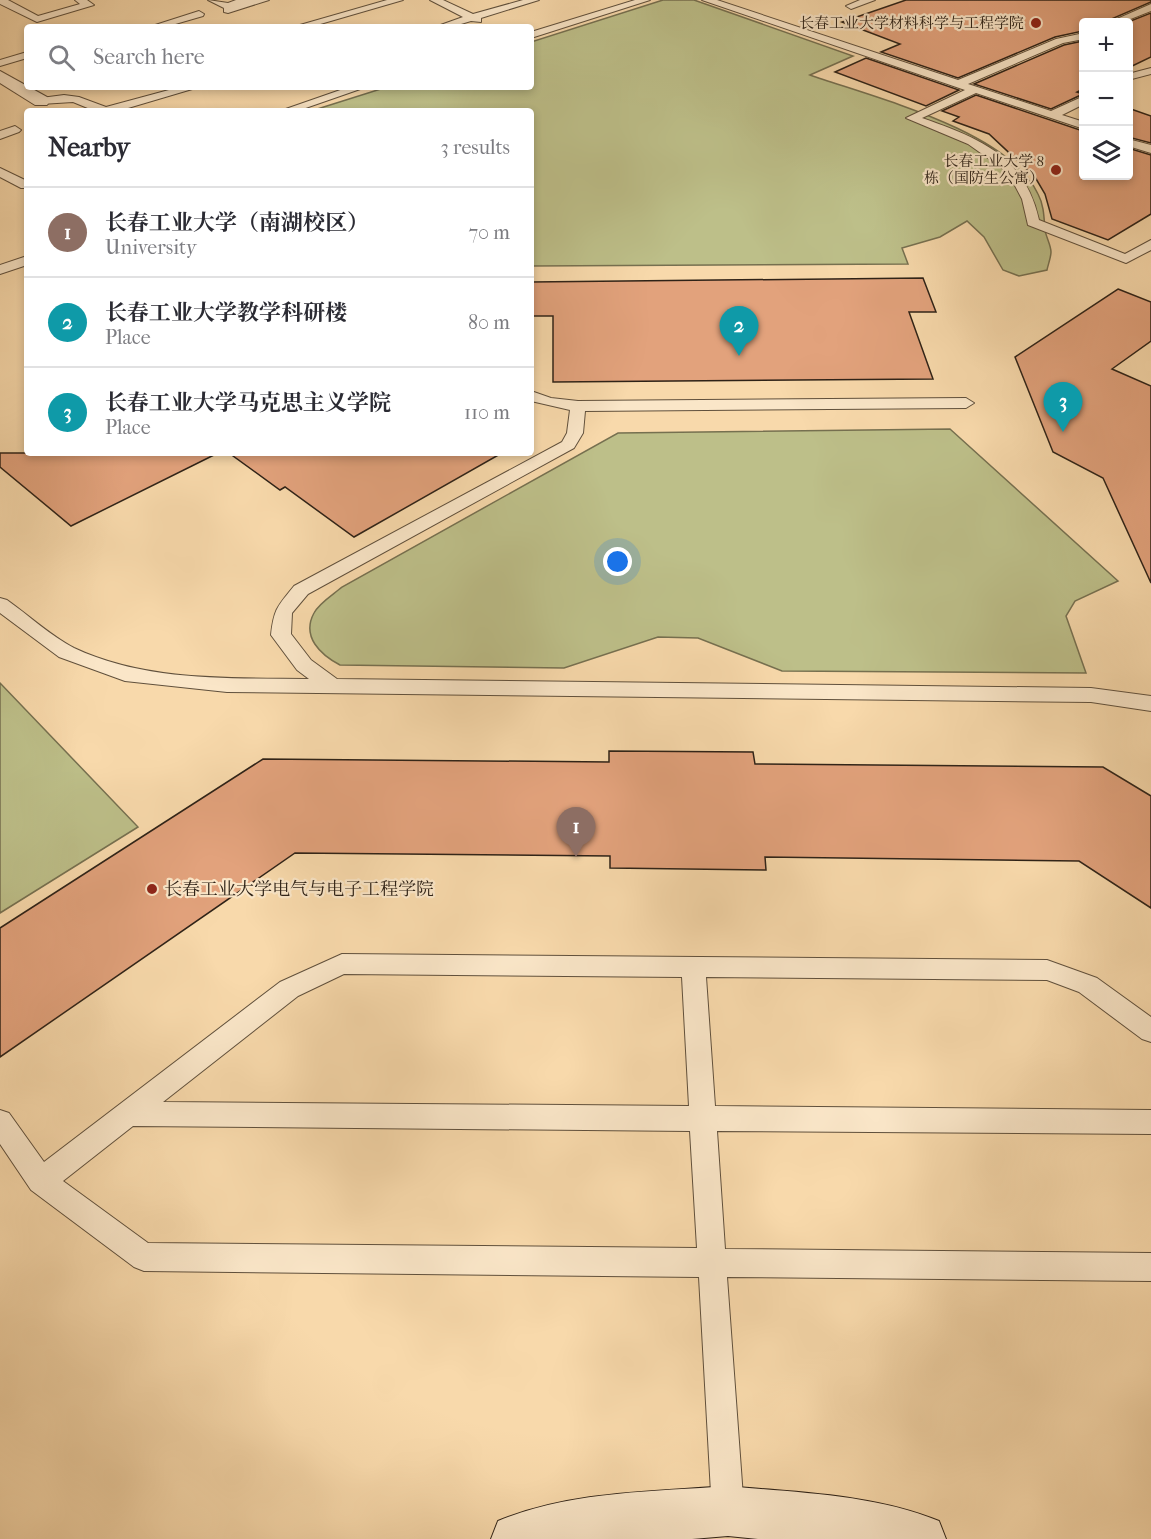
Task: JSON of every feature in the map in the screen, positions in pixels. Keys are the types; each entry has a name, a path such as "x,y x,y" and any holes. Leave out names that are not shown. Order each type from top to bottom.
{"main road":[{"path":"0,76 42,101"},
{"path":"516,1539 571,1524 728,1511 858,1524 921,1539"}],"lane":[{"path":"0,0 37,19 89,4 80,0"},
{"path":"213,0 226,6 247,0"},
{"path":"228,10 264,0"},
{"path":"309,24 398,0"},
{"path":"435,0 485,24"},
{"path":"451,24 534,0"},
{"path":"534,34 645,0"},
{"path":"707,0 1079,125"},
{"path":"851,6 870,0"},
{"path":"1125,18 1151,7"},
{"path":"164,24 199,14"},
{"path":"958,84 1060,41 1079,37"},
{"path":"0,63 24,56"},
{"path":"1133,76 1151,71"},
{"path":"116,108 183,90"},
{"path":"295,108 351,90"},
{"path":"974,90 912,118 966,136 997,156 1021,180 1031,203 1033,222 1126,259 1151,244"},
{"path":"42,101 75,99 98,108"},
{"path":"1051,116 1079,101"},
{"path":"0,135 15,130"},
{"path":"1133,143 1151,149"},
{"path":"0,172 24,184"},
{"path":"0,270 24,261"},
{"path":"534,397 548,402 578,406 966,403"},
{"path":"332,686 304,665 282,635 283,612 301,590 568,445 576,433 578,406"},
{"path":"0,604 66,652 132,676 227,685 1091,694 1151,704"},
{"path":"41,1181 289,989 342,964 1047,970 1088,985 1151,1032"},
{"path":"693,967 728,1511"},
{"path":"128,1114 1151,1122"},
{"path":"0,1122 41,1181 144,1257 1151,1267"}],"green space":[{"path":"663,0 694,0 853,56 810,75 902,106 970,134 999,152 1022,172 1040,198 1051,249 1047,270 1019,276 1003,270 984,237 967,221 940,237 902,248 908,264 534,266 534,108 320,108 378,90 534,90 534,41"},
{"path":"950,429 1118,581 1075,601 1066,616 1086,673 782,671 698,638 658,637 564,668 340,665 320,650 312,637 311,622 316,609 342,587 618,433"},
{"path":"0,683 138,827 0,913"}],"building":[{"path":"906,0 1151,0 1151,2 1114,18 1079,18 1079,32 1055,37 958,78 881,52 900,44 842,22"},
{"path":"1151,13 1151,57 1133,66 1133,20"},
{"path":"1079,42 1079,91 1077,92 1079,96 1051,109 974,84 1064,45"},
{"path":"866,58 959,90 926,106 835,72"},
{"name":"长春工业大学 8 栋（国防生公寓）","path":"976,95 1079,130 1079,180 1133,180 1133,150 1151,155 1151,214 1108,240 1052,219 1045,194 1035,177 989,134 953,121 959,117 942,111"},
{"path":"1133,110 1151,116 1151,143 1133,138"},
{"path":"923,278 936,312 909,312 933,379 553,382 553,316 534,316 534,282"},
{"path":"1118,289 1151,302 1151,341 1112,369 1151,386 1151,583 1103,478 1053,452 1015,357"},
{"path":"0,453 24,453 24,456 212,456 71,526 0,467"},
{"path":"233,456 497,456 354,537 285,487 280,490"},
{"name":"长春工业大学电气与电子工程学院","path":"609,751 753,752 755,764 1103,767 1151,796 1151,908 1079,861 765,857 766,870 610,868 610,856 295,853 0,1057 0,928 263,759 609,762"}],"place":[{"name":"长春工业大学材料科学与工程学院","path":"1036,23"},
{"name":"长春工业大学 8 栋（国防生公寓）","path":"1056,170"},
{"name":"长春工业大学教学科研楼","path":"739,356"},
{"name":"长春工业大学马克思主义学院","path":"1063,432"},
{"name":"长春工业大学（南湖校区）","path":"576,857"},
{"name":"长春工业大学电气与电子工程学院","path":"152,889"}]}
